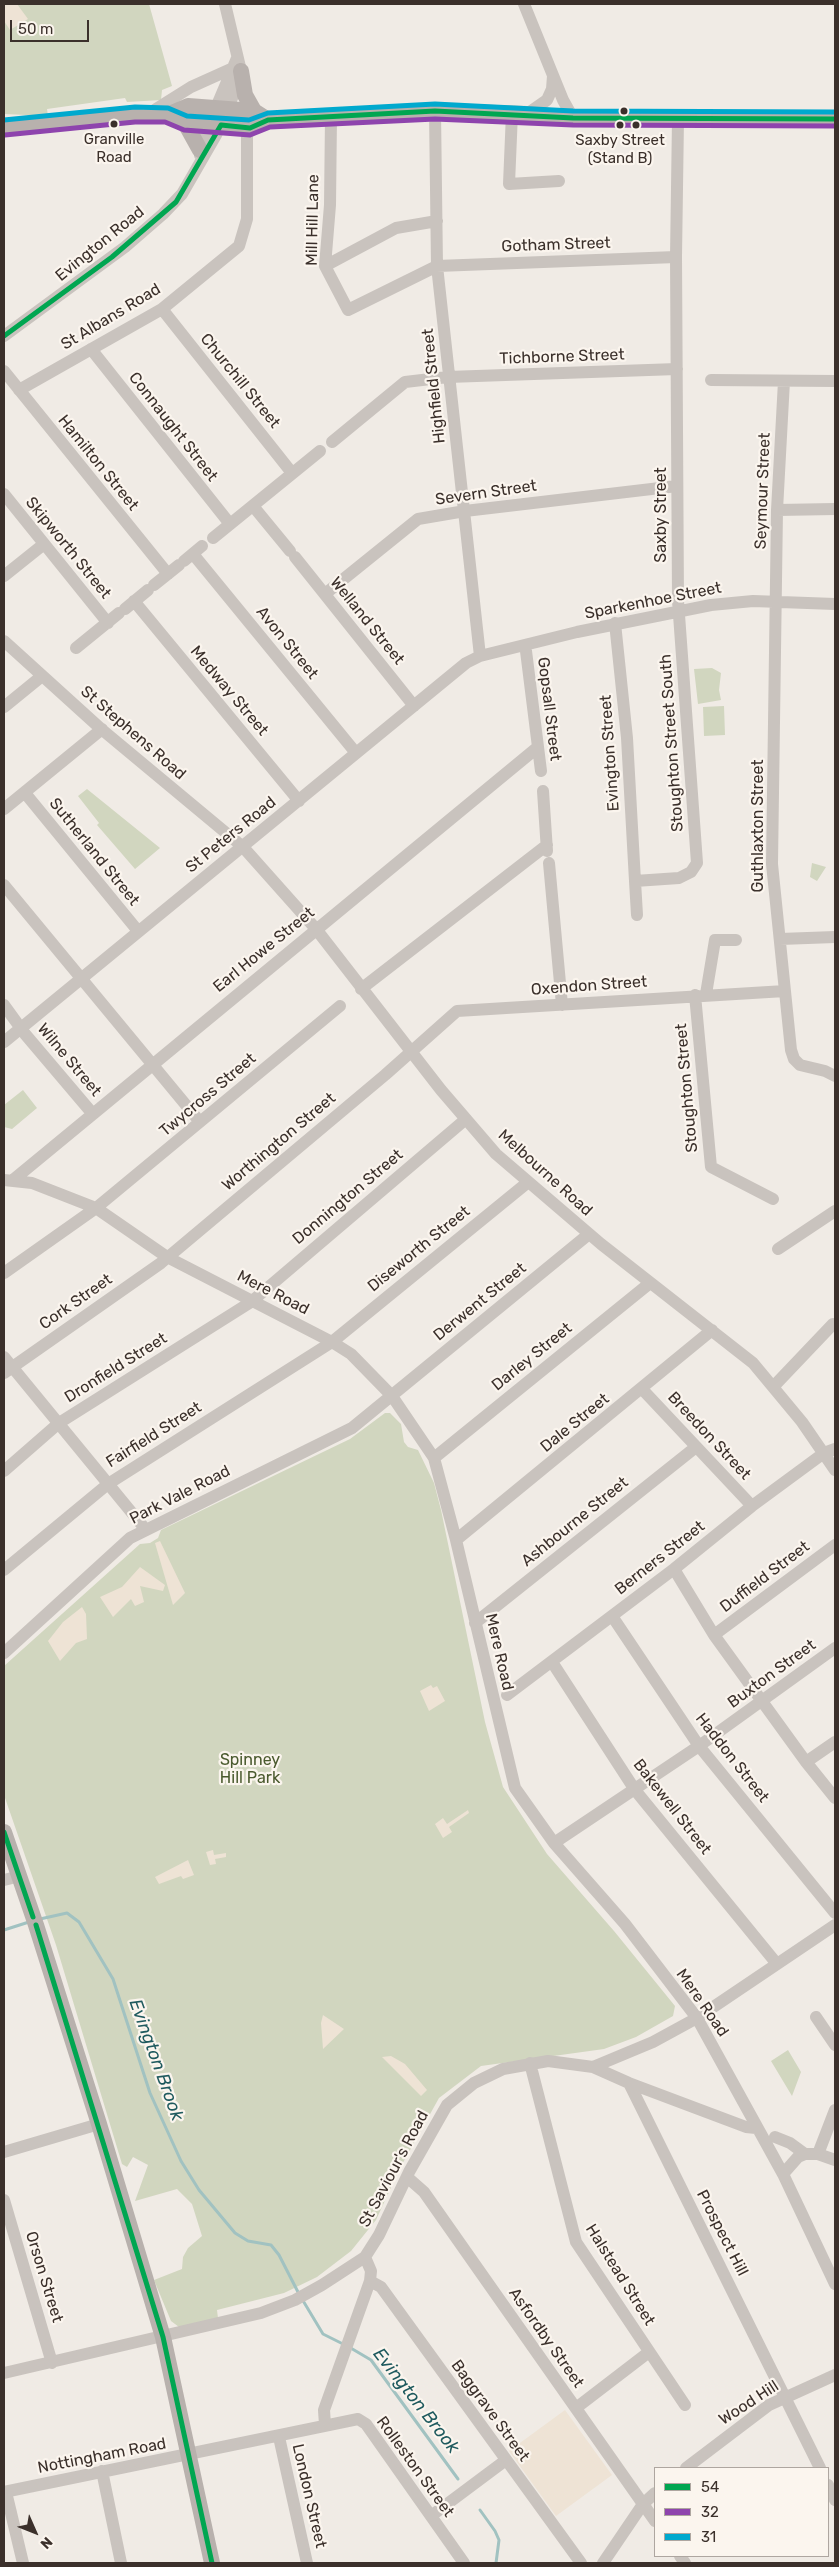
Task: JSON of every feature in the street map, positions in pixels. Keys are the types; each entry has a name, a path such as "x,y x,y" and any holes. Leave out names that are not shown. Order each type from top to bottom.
{"main road":[{"path":"236,66 245,95 254,110 268,120"},
{"path":"167,115 188,106 254,110"},
{"path":"4,128 148,114 167,115 186,123 250,128 268,120 435,111 573,118 835,119"},
{"path":"186,123 200,155"},
{"path":"4,1832 35,1921 99,2124 163,2337 212,2563"}],"street":[{"path":"215,125 223,108 236,66 225,4"},
{"path":"524,4 573,118"},
{"path":"148,114 191,87 236,66"},
{"path":"553,75 552,89 547,100 520,114 509,184 559,182"},
{"name":"Highfield Street","path":"435,111 438,266 448,377 465,510 480,656"},
{"name":"Mill Hill Lane","path":"330,117 330,205 325,266 348,310 438,266"},
{"name":"Saxby Street","path":"678,119 676,258 678,601 680,610"},
{"name":"Evington Road","path":"4,336 75,285 163,214 182,194 215,125"},
{"name":"St Albans Road","path":"19,390 162,309 239,246 246,218 247,136 250,128"},
{"path":"325,266 396,228 437,221"},
{"name":"Gotham Street","path":"438,266 676,258"},
{"name":"Churchill Street","path":"162,309 292,474"},
{"name":"Connaught Street","path":"90,349 230,524"},
{"name":"Tichborne Street","path":"332,442 405,382 448,377 677,369"},
{"name":"Hamilton Street","path":"4,371 168,574"},
{"path":"711,380 835,381"},
{"name":"Seymour Street","path":"777,601 777,510 784,381"},
{"path":"213,538 320,451"},
{"name":"Severn Street","path":"325,594 418,519 465,510 677,486"},
{"name":"Skipworth Street","path":"4,494 108,623"},
{"name":"Welland Street","path":"252,506 414,706"},
{"path":"777,510 835,509"},
{"path":"4,576 44,544"},
{"name":"Skipworth Street","path":"76,648 190,557"},
{"name":"Avon Street","path":"190,557 356,753"},
{"name":"Sparkenhoe Street","path":"480,656 615,624 680,610 726,603 777,601 835,604"},
{"name":"Guthlaxton Street","path":"777,601 772,864 791,1050 794,1059 800,1064 835,1076"},
{"name":"Medway Street","path":"126,608 299,801"},
{"name":"Stoughton Street South","path":"635,881 679,878 691,872 697,863 680,610"},
{"name":"Evington Street","path":"615,624 627,738 637,915"},
{"name":"St Stephens Road","path":"4,641 102,729 243,847"},
{"name":"Gopsall Street","path":"526,651 541,770"},
{"name":"St Peters Road","path":"4,1042 466,663 480,656"},
{"path":"4,708 42,676"},
{"path":"4,809 102,729"},
{"name":"Earl Howe Street","path":"8,1180 538,747"},
{"path":"543,792 562,1005"},
{"name":"Sutherland Street","path":"25,793 138,932"},
{"name":"Melbourne Road","path":"243,847 316,930 361,989 390,1022 411,1052 496,1154 527,1183 555,1203 589,1234 753,1363 830,1451 835,1470"},
{"path":"361,989 548,853"},
{"path":"4,885 200,1122"},
{"path":"780,939 835,937"},
{"path":"701,995 715,940 736,940"},
{"name":"Oxendon Street","path":"411,1052 457,1011 785,991"},
{"name":"Stoughton Street","path":"701,995 711,1167 773,1198"},
{"name":"Wilne Street","path":"4,1005 92,1113"},
{"name":"Twycross Street","path":"4,1272 96,1208 340,1006"},
{"name":"Worthington Street","path":"167,1257 411,1052"},
{"name":"Donnington Street","path":"251,1302 289,1267 466,1119"},
{"name":"Mere Road","path":"8,1180 32,1182 96,1208 167,1257 251,1302 332,1342 351,1354 392,1396 434,1458 456,1540 515,1788 554,1843 625,1924 697,2018 783,2174 835,2284"},
{"name":"Diseworth Street","path":"332,1342 527,1183"},
{"path":"778,1249 835,1211"},
{"name":"Derwent Street","path":"392,1396 589,1234"},
{"name":"Cork Street","path":"6,1365 161,1263 167,1257"},
{"name":"Darley Street","path":"434,1458 650,1283"},
{"name":"Dronfield Street","path":"4,1471 59,1424 251,1302"},
{"path":"774,1386 833,1324"},
{"name":"Dale Street","path":"456,1540 712,1330"},
{"name":"Fairfield Street","path":"4,1570 108,1484 332,1342"},
{"path":"6,1365 59,1424 146,1530"},
{"name":"Breedon Street","path":"642,1389 752,1506"},
{"name":"Park Vale Road","path":"4,1653 130,1538 352,1428 392,1396"},
{"name":"Ashbourne Street","path":"475,1623 696,1447"},
{"name":"Berners Street","path":"507,1696 674,1569 752,1506 830,1451"},
{"name":"Duffield Street","path":"714,1635 835,1545"},
{"path":"674,1569 714,1635 806,1762 835,1798"},
{"name":"Haddon Street","path":"612,1616 699,1746 835,1913"},
{"name":"Buxton Street","path":"554,1843 699,1746 835,1648"},
{"name":"Bakewell Street","path":"552,1662 635,1790 777,1964"},
{"path":"806,1762 835,1742"},
{"path":"4,1880 20,1876"},
{"path":"593,2068 653,2042 697,2018 835,1925"},
{"path":"816,2017 835,2045"},
{"name":"St Saviour's Road","path":"4,2373 261,2313 300,2297 365,2256 379,2235 407,2177 447,2105 458,2095 490,2074 530,2063 572,2063 593,2068 746,2127 756,2128"},
{"name":"Halstead Street","path":"530,2063 576,2242 685,2405"},
{"name":"Prospect Hill","path":"629,2083 820,2467"},
{"path":"818,2154 835,2110"},
{"path":"4,2152 99,2124"},
{"path":"775,2137 790,2143 805,2154"},
{"path":"783,2174 798,2157 805,2154 818,2154 835,2160"},
{"name":"Asfordby Street","path":"407,2177 424,2192 654,2519"},
{"name":"Orson Street","path":"4,2200 52,2363"},
{"path":"325,2425 324,2410 370,2281 371,2271 365,2256"},
{"name":"Baggrave Street","path":"370,2281 381,2287 581,2563"},
{"path":"576,2408 649,2352"},
{"name":"Wood Hill","path":"687,2467 748,2419 785,2397 835,2375"},
{"name":"Rolleston Street","path":"325,2425 353,2419 363,2421 464,2563"},
{"name":"Nottingham Road","path":"5,2492 102,2471 189,2456 325,2425"},
{"name":"London Street","path":"279,2437 307,2563"},
{"path":"431,2516 506,2460"},
{"path":"102,2471 122,2563"},
{"path":"5,2492 23,2563"},
{"path":"603,2563 644,2504 654,2494"}],"green space":[{"path":"4,4 149,4 172,86 162,90 161,100 127,102 125,98 47,109 48,116 4,114"},
{"path":"712,668 721,673 719,690 721,700 698,704 694,669"},
{"path":"724,706 725,735 704,736 703,707"},
{"path":"87,789 160,848 135,869 97,825 99,823 78,796"},
{"path":"812,863 826,867 817,881 810,877"},
{"path":"23,1090 37,1108 12,1129 4,1127 4,1105"},
{"name":"Spinney Hill Park","path":"385,1413 390,1413 401,1424 404,1442 408,1447 418,1450 434,1483 485,1722 503,1787 547,1854 614,1931 675,2006 673,2016 636,2037 604,2049 481,2066 439,2098 400,2168 376,2220 351,2251 317,2277 284,2293 217,2310 218,2318 179,2327 171,2321 154,2280 182,2269 183,2257 188,2248 202,2236 192,2204 177,2189 135,2201 148,2165 133,2157 127,2167 122,2164 56,1945 4,1795 4,1666 140,1544 150,1543 158,1538 161,1530 350,1439"},
{"path":"788,2050 801,2072 792,2096 771,2061"}],"shaded area":[{"path":"4,4 17,4 28,19 10,30 4,21"},
{"path":"160,1541 185,1593 173,1605 155,1543"},
{"path":"140,1567 165,1585 163,1591 140,1586 144,1602 135,1606 131,1599 113,1617 100,1597 122,1587"},
{"path":"82,1607 86,1614 87,1639 76,1643 60,1661 48,1641 63,1622"},
{"path":"431,1685 433,1688 437,1686 445,1701 429,1711 420,1691"},
{"path":"468,1810 469,1813 449,1827 452,1832 443,1838 435,1824 443,1818 447,1824"},
{"path":"213,1850 214,1855 226,1853 226,1857 215,1859 216,1864 210,1865 206,1852"},
{"path":"188,1860 194,1875 183,1879 181,1876 159,1884 155,1877"},
{"path":"323,2015 344,2029 323,2049 321,2023"},
{"path":"391,2056 405,2064 427,2090 421,2096 382,2057"},
{"path":"565,2410 612,2475 556,2516 509,2451"}],"waterway":[{"name":"Evington Brook","path":"40,1919 67,1913 79,1922 113,1979 150,2093 181,2161 199,2190 235,2233 248,2241 271,2245 279,2255 299,2294"},
{"name":"Evington Brook","path":"4,1930 29,1922"},
{"name":"Evington Brook","path":"302,2299 323,2334 343,2344"},
{"name":"Evington Brook","path":"349,2347 371,2360 458,2479"},
{"name":"Evington Brook","path":"480,2510 499,2540 496,2563"}],"transit line":[{"name":"31","path":"4,120 135,107 168,108 187,116 249,120 268,113 435,104 573,111 835,112"},
{"name":"54","path":"4,336 112,257 176,202 221,125 250,128 268,120 435,111 573,118 835,119"},
{"name":"32","path":"5,135 135,122 165,122 184,130 250,135 270,127 435,119 573,125 835,126"},
{"name":"54","path":"4,1832 33,1917"},
{"name":"54","path":"36,1925 163,2337 212,2563"}],"place":[{"name":"Granville Road","path":"114,124"},
{"name":"Saxby Street (Stand B)","path":"620,125"}]}
